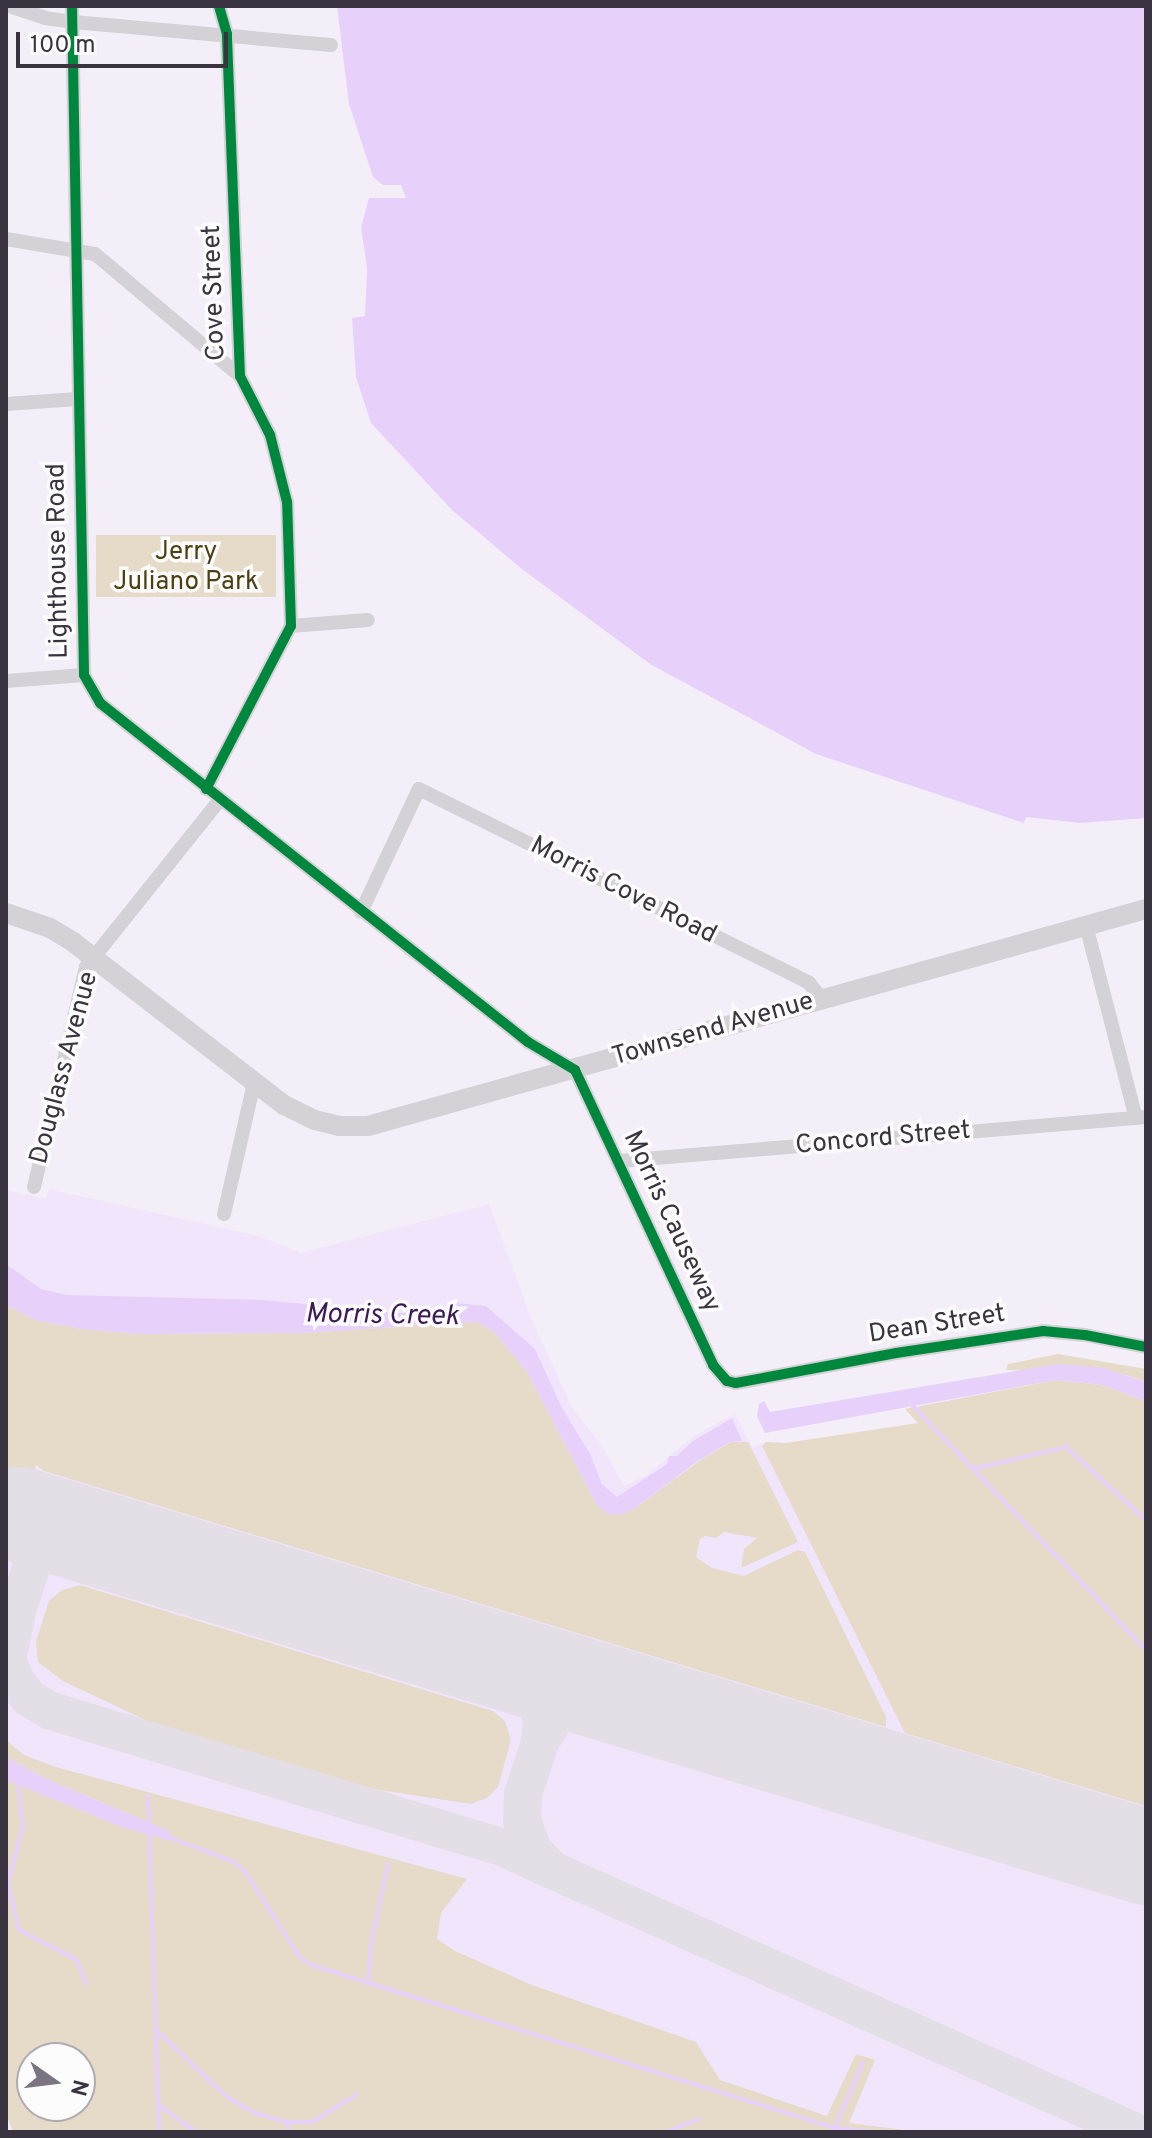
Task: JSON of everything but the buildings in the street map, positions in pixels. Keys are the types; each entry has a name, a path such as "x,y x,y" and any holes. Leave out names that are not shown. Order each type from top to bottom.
{"main road":[{"name":"Townsend Avenue","path":"6,913 50,928 95,957 254,1083 315,1120 339,1126 368,1126 1146,909"}],"street":[{"path":"9,6 45,18 73,22 331,45"},
{"name":"Lighthouse Road","path":"72,6 84,675 100,703 206,789 528,1042 575,1070"},
{"name":"Cove Street","path":"206,789 291,626 287,502 270,435 240,376 227,34 219,6"},
{"path":"6,239 95,254 240,376"},
{"path":"6,404 78,399"},
{"path":"291,626 368,620"},
{"path":"6,681 84,675"},
{"name":"Morris Cove Road","path":"361,912 419,789 809,983 822,999"},
{"name":"Douglass Avenue","path":"34,1187 86,968 220,800"},
{"path":"1086,925 1141,1118"},
{"name":"Morris Causeway","path":"575,1070 713,1365 722,1377 736,1383"},
{"path":"224,1214 254,1083"},
{"name":"Concord Street","path":"620,1161 1141,1118"},
{"name":"Dean Street","path":"736,1383 896,1353 1043,1331 1085,1335 1146,1347"}],"shaded area":[{"path":"49,1189 258,1236 301,1253 489,1204 533,1323 574,1411 599,1441 624,1486 647,1475 694,1436 735,1414 753,1448 766,1442 786,1443 919,1423 1146,1417 1146,2132 13,2132 6,2113 6,1190 46,1199"}],"green space":[{"name":"Jerry Juliano Park","path":"96,535 276,535 276,597 96,597"},
{"path":"6,1305 35,1320 82,1329 137,1334 303,1333 477,1322 494,1332 527,1372 598,1507 634,1509 702,1459 731,1442 748,1442 798,1542 741,1568 744,1549 757,1538 724,1532 716,1538 705,1536 700,1539 696,1557 712,1568 744,1576 798,1550 805,1552 886,1717 886,1727 44,1471 36,1465 6,1562"},
{"path":"1058,1354 1146,1369 1146,1382 1126,1375 1006,1370 1008,1364"},
{"path":"1056,1380 1102,1385 1146,1401 1146,1806 905,1733 762,1446 766,1442 786,1443 918,1423 905,1409"},
{"path":"80,1585 493,1711 505,1721 511,1740 498,1787 487,1798 471,1804 360,1787 156,1725 63,1681 38,1662 36,1641 49,1601 62,1590"},
{"path":"6,1740 24,1755 56,1767 467,1879 441,1913 437,1939 455,1951 532,1985 696,2042 720,2080 827,2116 856,2054 875,2060 849,2123 920,2132 13,2132 6,2113 6,1780 119,1826 173,1841 169,1831 51,1781 6,1757"}],"water":[{"path":"337,6 1146,6 1146,818 1080,823 1026,817 1024,823 816,754 650,664 522,569 452,510 371,423 356,377 352,318 365,316 367,268 361,227 369,198 406,198 401,185 383,185 373,177 349,104"},
{"name":"Morris Creek","path":"6,1264 41,1289 66,1295 263,1300 396,1313 436,1311 457,1303 486,1306 535,1349 562,1408 590,1454 602,1484 617,1497 667,1464 669,1456 677,1456 693,1441 732,1418 742,1441 730,1442 695,1463 634,1509 621,1515 609,1514 598,1507 527,1372 494,1332 477,1322 303,1333 137,1334 82,1329 35,1320 6,1305"},
{"path":"1058,1364 1103,1368 1146,1382 1146,1401 1102,1385 1056,1380 765,1433 757,1416 759,1404 764,1401 770,1412"},
{"path":"6,1757 51,1781 169,1831 174,1842 119,1826 6,1780"}],"waterway":[{"path":"910,1403 1146,1650"},
{"path":"972,1469 1066,1447 1146,1520"},
{"path":"18,1783 23,1826 8,1884 19,1930 77,1960 86,1983"},
{"path":"148,1796 159,2132"},
{"path":"168,1837 232,1861 244,1870 299,1956 311,1965 835,2128 875,2132"},
{"path":"368,1983 371,1943 388,1864"},
{"path":"155,2029 227,2097 255,2113 286,2122 312,2122 356,2095"},
{"path":"835,2128 863,2062"},
{"path":"159,2105 196,2132"},
{"path":"666,2132 698,2119"},
{"path":"286,2122 290,2132"}],"taxiway":[{"path":"46,1523 18,1607 7,1660 16,1681 29,1698 51,1711 501,1847 1136,2132"},
{"path":"502,1661 529,1687 538,1703 542,1722 540,1742"},
{"path":"550,1868 533,1850 522,1822 523,1794 540,1742 558,1713 578,1702 609,1694"}],"runway":[{"path":"20,1515 1146,1857"}],"cycle path":[{"path":"72,6 84,675 100,703 528,1042 575,1070 713,1365 727,1381 736,1383 896,1353 1043,1331 1085,1335 1146,1347"},
{"path":"206,789 291,626 287,502 270,435 240,376 227,34 219,6"}]}
